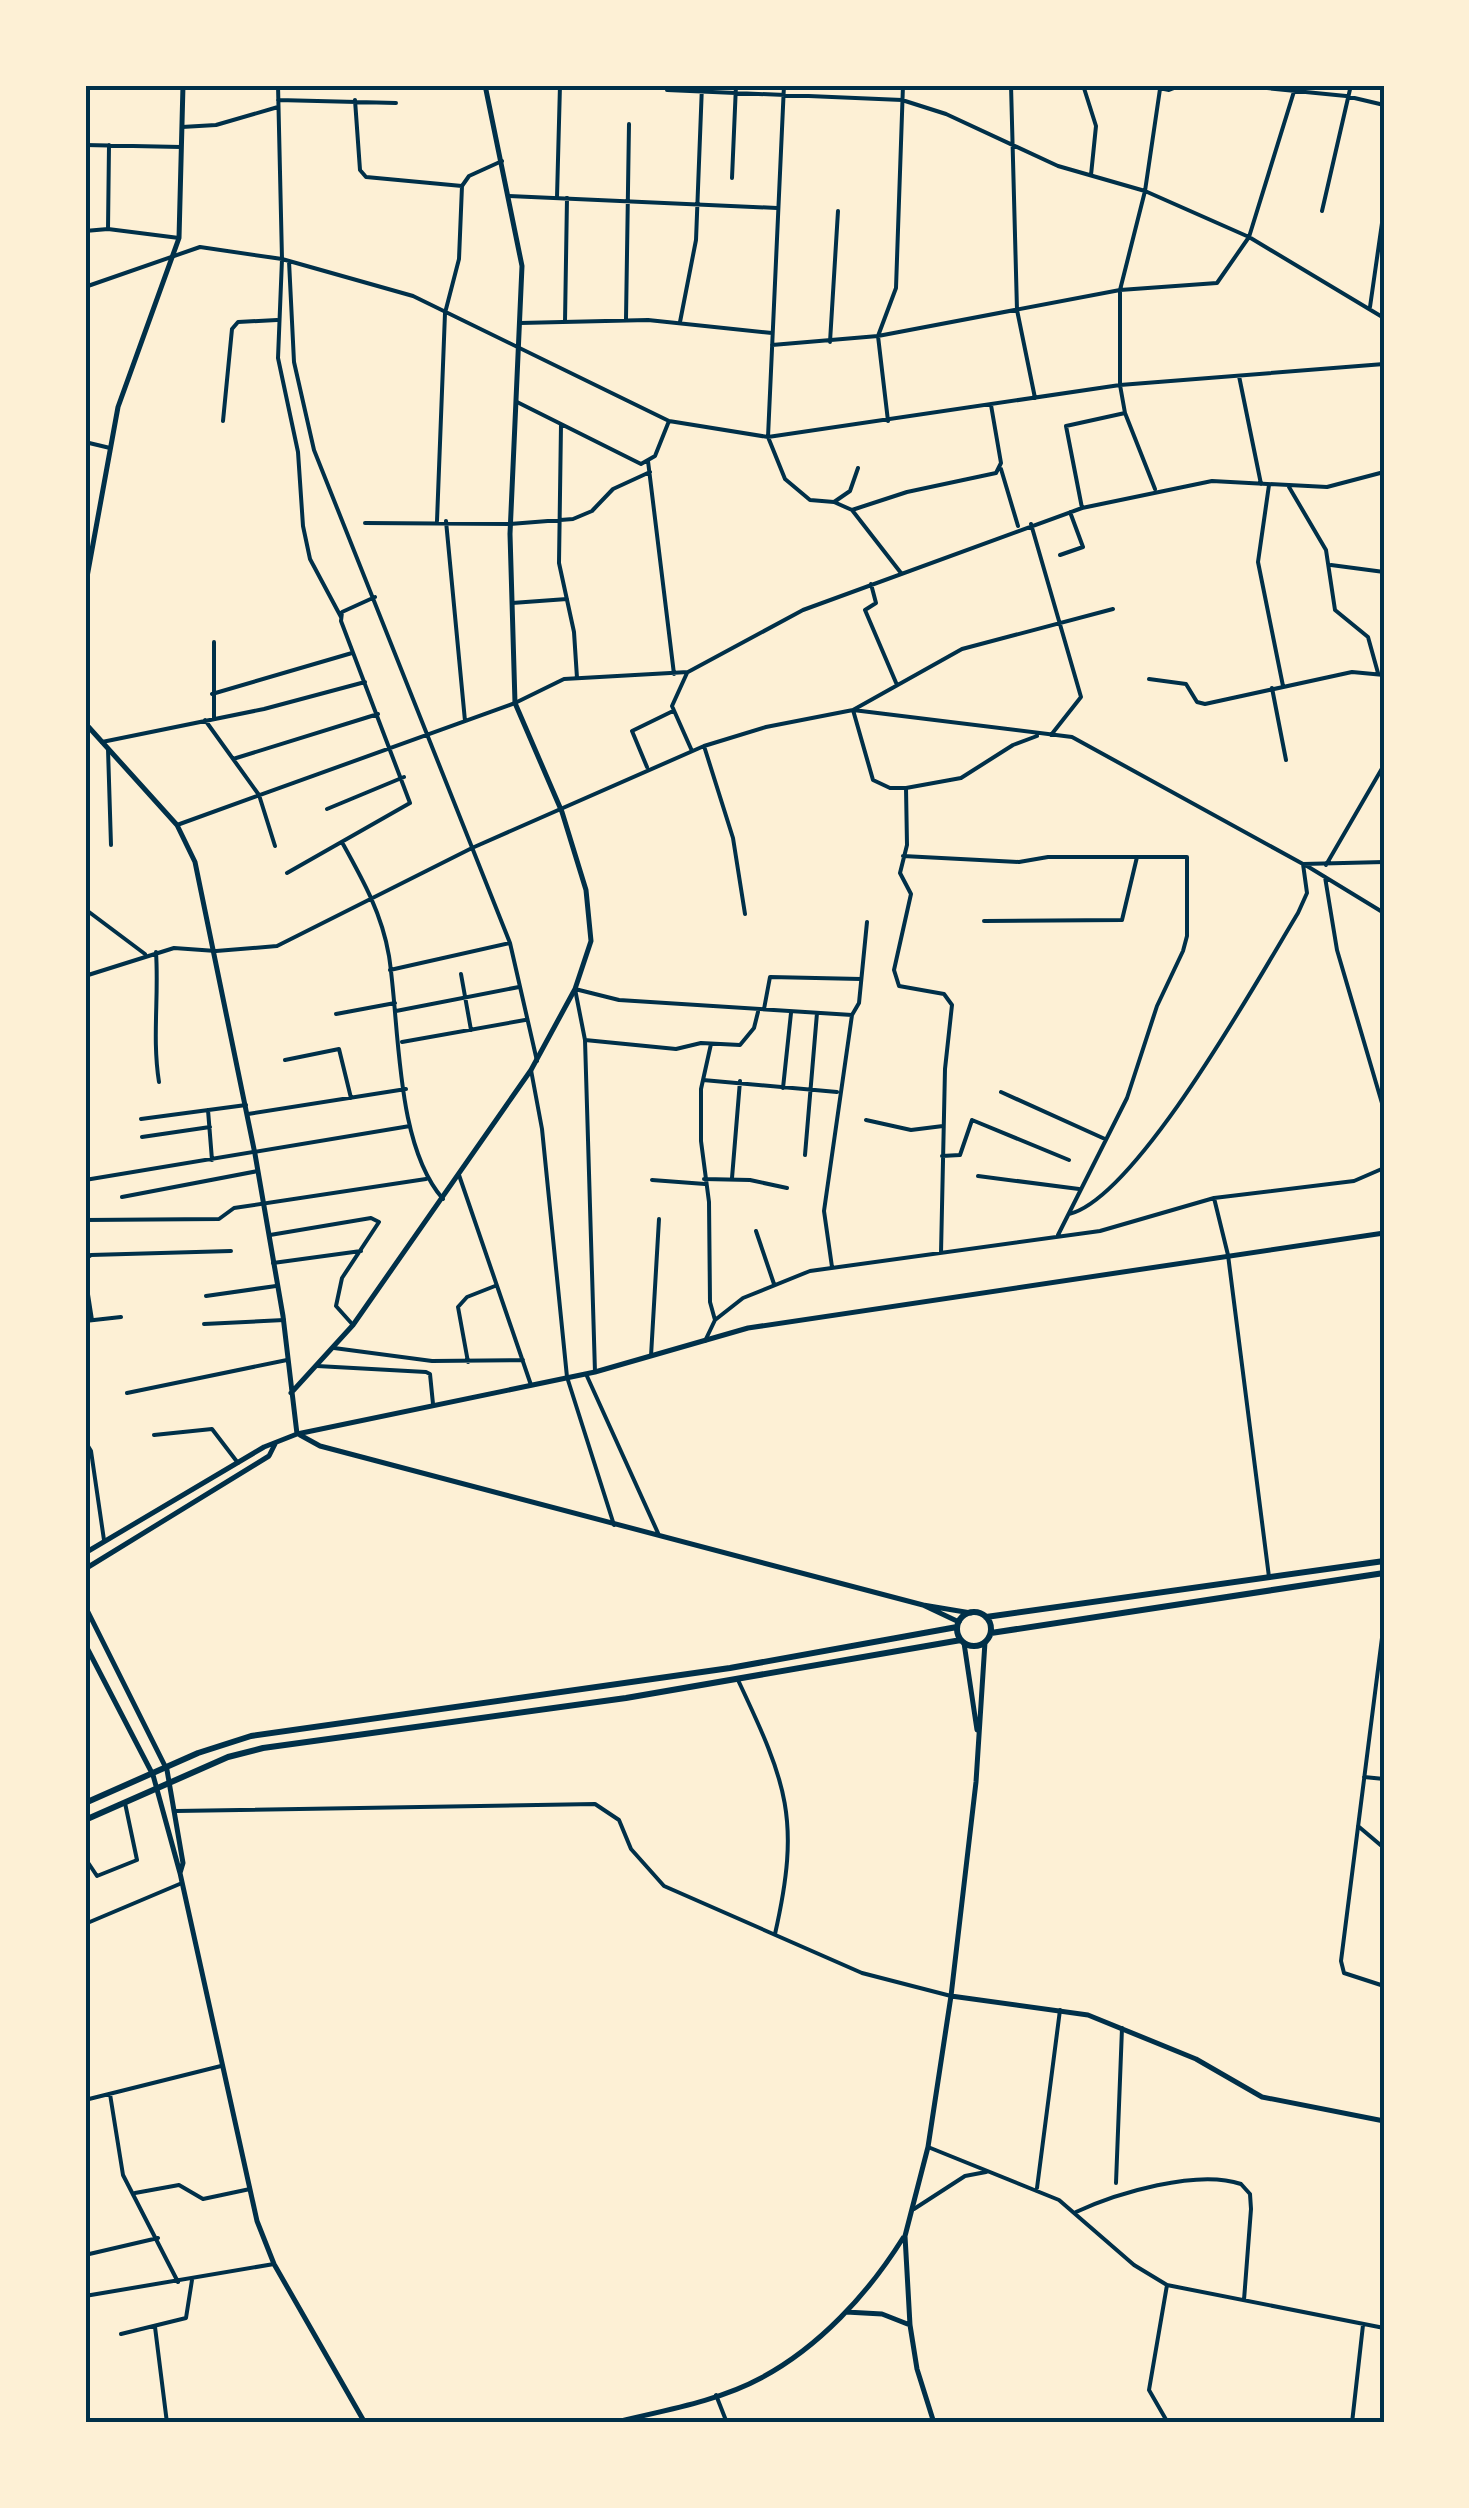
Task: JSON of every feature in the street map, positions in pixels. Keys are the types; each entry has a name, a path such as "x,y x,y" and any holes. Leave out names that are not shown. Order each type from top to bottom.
{"main road":[{"path":"85,1803 198,1753 251,1736 744,1666 958,1625 971,1612 986,1617 1384,1561"},
{"path":"990,1632 1384,1573"},
{"path":"85,1820 228,1757 340,1736 742,1680 962,1642 975,1646 985,1642 990,1632 986,1617"},
{"path":"958,1625 962,1642"},
{"path":"742,1680 744,1666"},
{"path":"600,1686 603,1701"},
{"path":"338,1722 340,1736"}],"street":[{"path":"85,588 118,407 179,238 183,85"},
{"path":"278,85 282,259 276,320 280,372 301,469 303,526 310,558 340,617 404,777 410,802 287,873"},
{"path":"290,1393 352,1325 537,1061 576,989 590,940 591,920 562,812 515,703 510,524 522,266 486,85"},
{"path":"543,85 598,88"},
{"path":"732,178 736,85"},
{"path":"784,85 768,437 785,479 810,500 834,502 852,510 901,572"},
{"path":"840,97 842,85"},
{"path":"888,422 878,336 896,288 903,85"},
{"path":"1011,85 1017,310 1035,398"},
{"path":"1083,85 1096,126 1091,176"},
{"path":"1145,85 1160,89 1182,85"},
{"path":"1236,85 1295,87 1384,105"},
{"path":"1322,210 1346,96 1352,85"},
{"path":"557,197 560,86"},
{"path":"772,345 878,336 1120,290 1217,283 1249,237 1295,87"},
{"path":"680,322 696,240 702,88"},
{"path":"667,90 702,88 902,100 946,114 1012,146 1091,176 1145,191 1249,237 1384,318"},
{"path":"1155,490 1125,413 1120,386 1120,290 1145,191 1160,89"},
{"path":"182,127 216,125 278,104 355,100 396,104"},
{"path":"355,100 360,170 366,176 462,186"},
{"path":"626,320 629,124"},
{"path":"108,229 109,144"},
{"path":"85,145 181,147"},
{"path":"436,521 446,312 459,259 462,186 469,176 502,161"},
{"path":"510,196 777,208"},
{"path":"565,322 567,198"},
{"path":"1370,307 1384,210"},
{"path":"830,342 838,211"},
{"path":"85,230 179,238"},
{"path":"85,287 210,246 289,260 413,296 669,422 768,437 1120,386 1384,364"},
{"path":"289,260 294,362 303,407 328,488 375,597 510,942 537,1061"},
{"path":"223,421 232,329 238,322 276,320"},
{"path":"520,323 680,322 772,334"},
{"path":"1239,375 1261,484"},
{"path":"517,402 634,463 648,461"},
{"path":"992,406 1001,469 1018,528"},
{"path":"1082,508 1066,426 1125,413"},
{"path":"669,422 648,461 674,674"},
{"path":"562,425 559,563 568,599 577,678"},
{"path":"85,442 110,448"},
{"path":"834,502 850,491 858,468"},
{"path":"852,510 1001,469"},
{"path":"364,523 510,524 557,520 587,514 606,493 650,472"},
{"path":"177,825 515,703 548,684 577,678 688,672 802,610 1018,528 1082,508 1212,481 1327,487 1384,472"},
{"path":"1269,484 1258,562 1283,686"},
{"path":"1149,679 1186,684 1197,702 1204,704 1352,672 1381,674 1368,637 1335,610 1331,565 1289,486"},
{"path":"1060,556 1083,547 1070,512"},
{"path":"446,521 465,721"},
{"path":"1032,524 1057,625 1081,697 1052,734"},
{"path":"1331,565 1384,572"},
{"path":"872,584 876,603 865,610 897,685"},
{"path":"340,617 347,609 375,597"},
{"path":"512,604 568,599"},
{"path":"853,710 962,649 1113,609"},
{"path":"214,642 214,718"},
{"path":"212,694 353,653"},
{"path":"648,769 632,731 673,711 688,672"},
{"path":"102,742 364,682"},
{"path":"1272,688 1286,760"},
{"path":"853,710 872,780 890,788 961,778 1013,745 1040,735"},
{"path":"85,976 174,948 216,951 277,946 472,848 562,812 704,746 766,726 853,710 1072,737 1128,764 1384,913"},
{"path":"673,711 692,751"},
{"path":"233,759 378,714"},
{"path":"205,720 258,795 275,846"},
{"path":"85,723 177,825 194,862 248,1114 284,1320 298,1434"},
{"path":"704,746 733,838 746,914"},
{"path":"108,749 111,844"},
{"path":"1326,865 1384,765"},
{"path":"327,810 404,777"},
{"path":"910,788 906,788 907,846 900,873 911,894 894,970 899,986 944,994 952,1005 943,1126 941,1253"},
{"path":"342,842 374,900 390,970 410,1126 426,1179 443,1198"},
{"path":"903,856 1019,862 1048,857 1187,857 1188,936 1157,1006 1128,1098 1058,1235"},
{"path":"984,921 1122,920 1137,858"},
{"path":"1303,864 1384,862"},
{"path":"1068,1214 1091,1206 1176,1112 1298,913 1307,892 1303,864"},
{"path":"1325,877 1337,950 1384,1110"},
{"path":"85,910 145,954"},
{"path":"832,1266 824,1210 832,1170 838,1092 852,1015 858,1010 866,922"},
{"path":"390,970 510,942"},
{"path":"156,952 159,1009 152,1040 160,1082"},
{"path":"461,974 472,1030"},
{"path":"585,1040 681,1049 743,1044 761,1012 770,977 861,980"},
{"path":"396,1012 519,987"},
{"path":"576,989 619,1000 852,1015"},
{"path":"576,989 585,1040 595,1372"},
{"path":"336,1014 394,1003"},
{"path":"784,1088 791,1012"},
{"path":"805,1155 817,1013"},
{"path":"400,1042 525,1020"},
{"path":"710,1044 703,1080 710,1302 715,1320"},
{"path":"284,1060 339,1049 351,1098"},
{"path":"531,1070 544,1148 567,1378 614,1526"},
{"path":"703,1080 838,1092"},
{"path":"732,1178 740,1081"},
{"path":"248,1114 406,1089"},
{"path":"1001,1092 1105,1139"},
{"path":"141,1118 246,1105"},
{"path":"208,1110 212,1160"},
{"path":"866,1120 911,1130 943,1126"},
{"path":"942,1156 960,1155 972,1120 1069,1160"},
{"path":"85,1144 85,1180 410,1126"},
{"path":"142,1137 210,1128"},
{"path":"704,1341 715,1320 743,1298 832,1266 1135,1224 1214,1198 1354,1181 1384,1168"},
{"path":"122,1197 258,1171"},
{"path":"459,1175 531,1385"},
{"path":"978,1176 1079,1190"},
{"path":"652,1180 732,1178 787,1188"},
{"path":"85,1220 220,1219 234,1208 426,1179"},
{"path":"1214,1198 1228,1255 1269,1577"},
{"path":"268,1236 376,1218 378,1229 342,1278 335,1300 338,1312 352,1325"},
{"path":"651,1356 660,1219"},
{"path":"756,1231 774,1284"},
{"path":"85,1552 298,1434 595,1372 748,1328 1384,1233"},
{"path":"85,1259 91,1255 230,1251"},
{"path":"272,1264 362,1251"},
{"path":"85,1275 92,1320"},
{"path":"468,1362 458,1307 467,1296 497,1285"},
{"path":"206,1296 276,1286"},
{"path":"85,1321 122,1318"},
{"path":"204,1324 284,1320"},
{"path":"334,1348 468,1362 522,1360"},
{"path":"127,1393 288,1360"},
{"path":"317,1366 426,1372 430,1374 433,1404"},
{"path":"586,1374 660,1538"},
{"path":"154,1435 212,1429 238,1464"},
{"path":"298,1434 320,1446 614,1526 923,1605 971,1612"},
{"path":"85,1441 90,1446 104,1540"},
{"path":"85,1569 269,1456 275,1444"},
{"path":"923,1605 958,1625"},
{"path":"85,1606 171,1784 183,1862 180,1873"},
{"path":"1384,1622 1342,1968 1349,1976 1384,1986"},
{"path":"962,1642 977,1733"},
{"path":"612,2423 716,2395 778,2368 846,2312 879,2276 905,2236 928,2147 951,1996 976,1782 985,1642"},
{"path":"85,1644 153,1776 180,1873 250,2189 274,2264 365,2423"},
{"path":"742,1680 788,1804 785,1889 775,1934"},
{"path":"1364,1777 1384,1780"},
{"path":"85,1858 96,1876 138,1860 125,1803"},
{"path":"176,1811 595,1804 620,1820 631,1850 657,1882 862,1973 951,1996 1060,2010 1122,2028 1196,2059 1262,2097 1384,2121"},
{"path":"1358,1826 1384,1848"},
{"path":"85,1924 182,1883"},
{"path":"1037,2190 1060,2010"},
{"path":"1116,2184 1122,2028"},
{"path":"85,2100 220,2066"},
{"path":"110,2094 121,2166 178,2282"},
{"path":"928,2147 1037,2190 1074,2212 1134,2265 1167,2285 1384,2328"},
{"path":"914,2208 965,2176 990,2172"},
{"path":"1074,2212 1114,2194 1156,2185 1241,2184 1250,2194 1251,2209 1244,2300"},
{"path":"134,2193 178,2185 202,2199 250,2189"},
{"path":"905,2236 910,2325 934,2423"},
{"path":"85,2256 158,2238"},
{"path":"85,2296 274,2264"},
{"path":"121,2334 179,2322 190,2314 192,2280"},
{"path":"1167,2285 1149,2390 1168,2423"},
{"path":"846,2312 882,2314 910,2325"},
{"path":"1352,2423 1363,2325"},
{"path":"156,2327 167,2423"},
{"path":"716,2395 726,2423"},
{"path":"197,2423 210,2420"}]}
